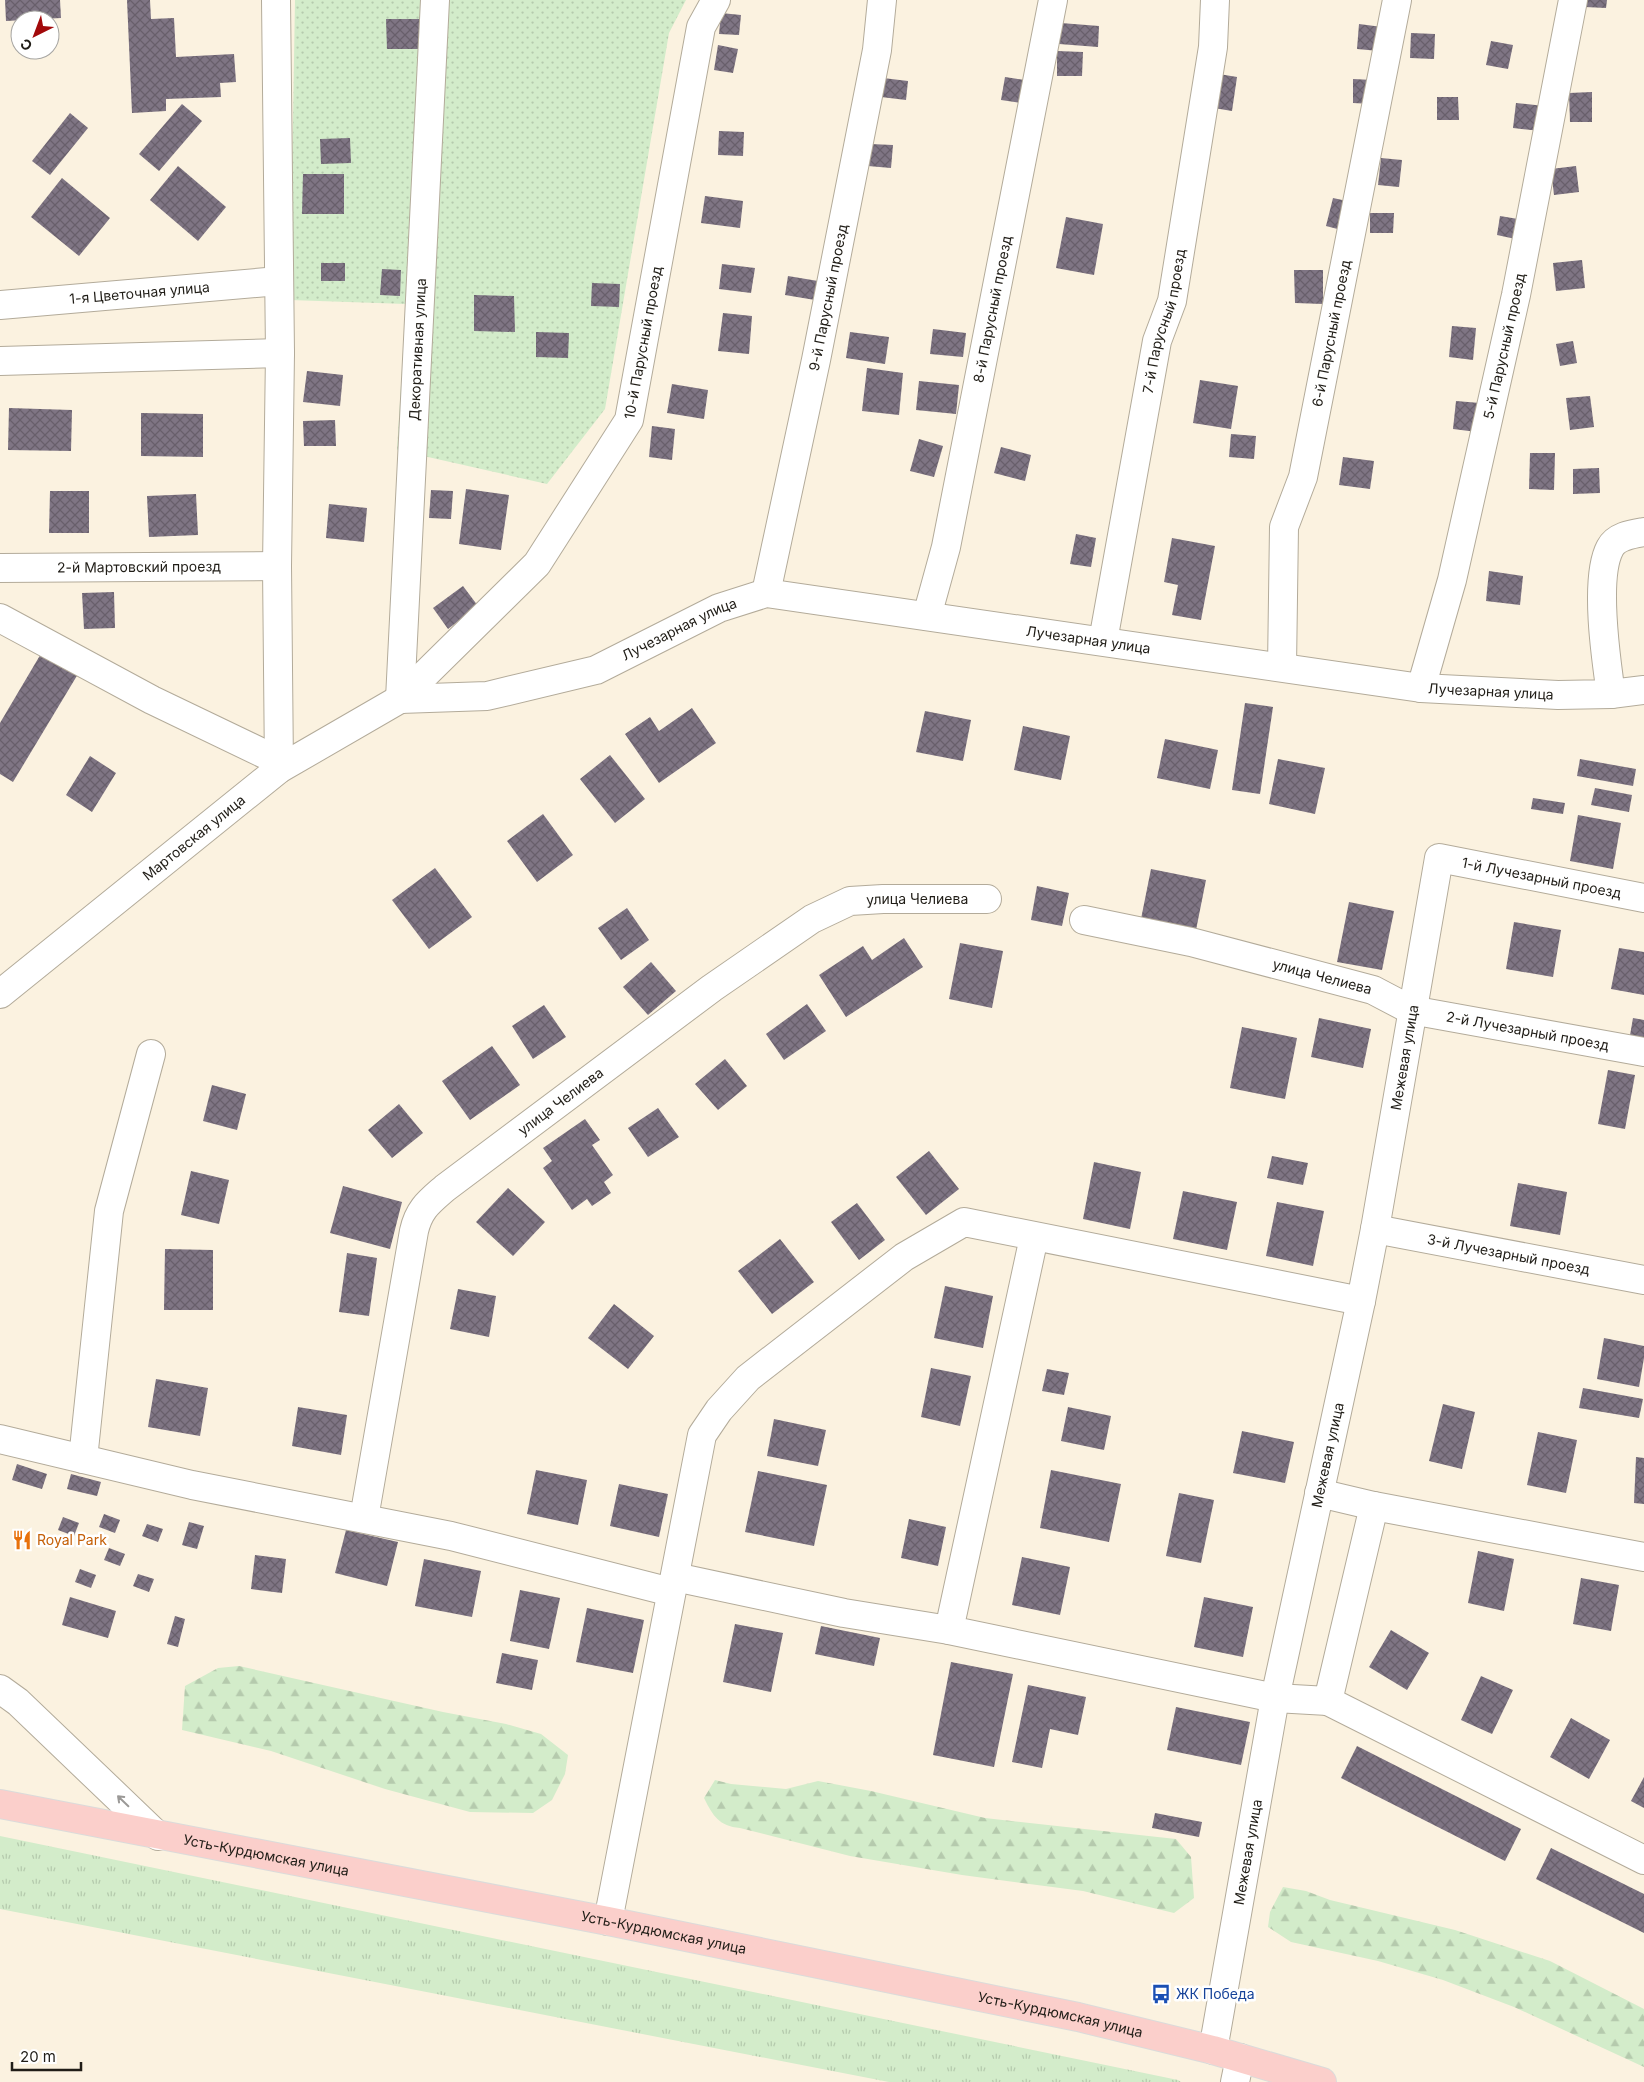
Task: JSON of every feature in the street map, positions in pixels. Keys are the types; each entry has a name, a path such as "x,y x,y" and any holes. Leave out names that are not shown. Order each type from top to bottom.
{"main road":[{"name":"Усть-Курдюмская улица","path":"0,1804 158,1836 608,1921 1078,2017 1213,2050 1238,2070 1322,2082"}],"street":[{"path":"0,618 152,700 279,765 277,566 280,353 276,0"},
{"name":"Декоративная улица","path":"400,700 435,0"},
{"name":"10-й Парусный проезд","path":"400,700 537,564 628,420 701,27 716,0"},
{"name":"9-й Парусный проезд","path":"766,593 816,360 875,60 882,0"},
{"name":"8-й Парусный проезд","path":"927,616 946,547 1052,0"},
{"name":"7-й Парусный проезд","path":"1103,641 1157,341 1172,301 1213,47 1215,0"},
{"name":"6-й Парусный проезд","path":"1282,667 1284,527 1303,476 1397,0"},
{"name":"5-й Парусный проезд","path":"1421,688 1452,580 1516,295 1573,0"},
{"name":"1-я Цветочная улица","path":"0,306 279,282"},
{"path":"0,361 280,353"},
{"path":"1611,694 1604,650 1604,567 1611,546 1626,535 1644,532"},
{"name":"2-й Мартовский проезд","path":"0,568 277,566"},
{"name":"Лучезарная улица","path":"400,700 487,696 596,670 719,608 766,593 1421,688 1558,695 1611,694 1644,690"},
{"name":"Мартовская улица","path":"0,994 279,765 400,700"},
{"name":"1-й Лучезарный проезд","path":"1438,858 1644,898"},
{"name":"Межевая улица","path":"1213,2050 1275,1698 1375,1228 1438,858"},
{"name":"улица Челиева","path":"364,1518 414,1231 417,1216 426,1204 712,988 812,919 850,901 883,899 987,899"},
{"name":"улица Челиева","path":"1084,920 1191,942 1373,990 1411,1010"},
{"name":"2-й Лучезарный проезд","path":"1411,1010 1644,1052"},
{"path":"83,1459 109,1211 151,1054"},
{"path":"608,1921 702,1435 719,1410 748,1378 904,1257 964,1222 1361,1301"},
{"name":"3-й Лучезарный проезд","path":"1375,1228 1644,1280"},
{"path":"949,1630 1034,1237"},
{"path":"0,1438 192,1485 451,1536 673,1585 949,1630 1275,1698 1328,1700 1644,1860"},
{"path":"1319,1493 1374,1506 1644,1557"},
{"path":"1328,1700 1374,1506"},
{"path":"0,1689 18,1702 158,1836"}],"green space":[{"path":"295,0 686,0 669,33 605,409 547,484 397,450 406,304 290,300"},
{"path":"239,1666 443,1712 506,1724 541,1734 568,1755 565,1774 552,1800 533,1813 470,1812 385,1789 271,1751 182,1730 185,1686 218,1668"},
{"path":"715,1780 731,1784 786,1789 818,1781 871,1791 985,1818 1176,1839 1191,1857 1194,1898 1174,1913 1083,1891 962,1875 850,1856 727,1825 714,1815 704,1798"},
{"path":"0,1836 1181,2082 889,2082 0,1909"},
{"path":"1283,1887 1306,1891 1330,1900 1455,1930 1550,1961 1644,2009 1644,2067 1514,2007 1443,1980 1378,1961 1291,1942 1268,1927 1270,1912"}],"building":[{"path":"5,0 60,0 61,18 60,10 10,10 10,21 6,21"},
{"path":"127,0 150,0 151,19 174,18 176,57 234,54 236,82 220,83 221,97 166,99 166,111 132,113"},
{"path":"1585,0 1607,0 1606,8 1585,7"},
{"path":"721,13 741,15 739,35 719,34"},
{"path":"386,19 423,19 424,49 387,49"},
{"path":"1061,23 1099,26 1098,47 1059,44"},
{"path":"1359,24 1382,27 1379,51 1357,49"},
{"path":"1411,33 1435,34 1434,59 1410,58"},
{"path":"1491,41 1513,45 1508,69 1486,65"},
{"path":"718,45 738,49 733,73 714,70"},
{"path":"1057,51 1083,52 1082,76 1057,76"},
{"path":"1219,74 1237,77 1232,111 1214,108"},
{"path":"1005,77 1025,80 1022,103 1001,100"},
{"path":"883,78 908,81 906,100 881,97"},
{"path":"1353,79 1373,80 1372,104 1353,103"},
{"path":"1592,92 1592,122 1570,122 1569,93"},
{"path":"1437,97 1458,97 1459,120 1437,120"},
{"path":"1516,103 1544,106 1541,131 1513,128"},
{"path":"182,104 202,121 159,171 139,154"},
{"path":"70,113 88,128 50,175 32,161"},
{"path":"719,131 744,132 743,156 718,155"},
{"path":"350,138 351,163 321,164 320,139"},
{"path":"870,144 893,145 891,168 868,166"},
{"path":"1381,158 1402,160 1399,187 1378,185"},
{"path":"178,166 226,207 198,241 150,200"},
{"path":"1576,166 1579,192 1554,195 1551,169"},
{"path":"303,174 344,174 344,214 302,214"},
{"path":"62,178 110,218 79,256 31,217"},
{"path":"705,196 743,201 740,228 701,223"},
{"path":"1333,198 1356,203 1349,232 1326,226"},
{"path":"1370,213 1394,213 1393,233 1370,233"},
{"path":"1500,216 1524,220 1520,240 1497,235"},
{"path":"1066,217 1103,224 1094,275 1056,268"},
{"path":"1582,260 1585,288 1556,291 1553,263"},
{"path":"321,263 345,263 345,281 321,281"},
{"path":"722,264 755,268 751,293 719,289"},
{"path":"382,269 401,270 400,296 380,295"},
{"path":"1294,270 1323,270 1323,304 1295,303"},
{"path":"788,276 824,282 821,301 785,295"},
{"path":"592,283 620,284 619,307 591,306"},
{"path":"474,295 514,296 515,332 474,331"},
{"path":"723,313 752,316 749,354 718,351"},
{"path":"1452,326 1476,328 1473,360 1449,357"},
{"path":"933,329 966,333 963,357 930,354"},
{"path":"536,332 569,333 568,358 536,357"},
{"path":"850,332 889,337 885,364 846,358"},
{"path":"1573,341 1577,363 1560,366 1556,344"},
{"path":"867,368 903,373 899,415 862,411"},
{"path":"307,371 343,375 340,406 303,402"},
{"path":"1200,380 1238,386 1231,429 1193,423"},
{"path":"919,381 959,385 956,414 916,410"},
{"path":"672,384 708,390 704,419 667,413"},
{"path":"1590,396 1594,427 1570,430 1566,398"},
{"path":"1456,401 1480,403 1477,432 1453,429"},
{"path":"9,408 72,410 71,451 8,450"},
{"path":"141,413 203,414 203,457 141,456"},
{"path":"335,420 336,446 304,446 303,421"},
{"path":"652,426 675,429 672,460 649,457"},
{"path":"1231,434 1256,436 1254,459 1229,457"},
{"path":"919,439 943,446 934,477 910,471"},
{"path":"1001,447 1031,455 1025,481 994,473"},
{"path":"1530,453 1555,453 1554,490 1529,489"},
{"path":"1343,457 1374,461 1370,489 1339,485"},
{"path":"1599,468 1600,493 1573,494 1573,469"},
{"path":"466,489 509,495 501,550 459,544"},
{"path":"431,490 453,491 451,519 429,518"},
{"path":"50,491 89,491 89,533 49,533"},
{"path":"196,494 198,535 149,537 147,496"},
{"path":"329,504 367,508 364,542 326,538"},
{"path":"1076,534 1096,538 1091,567 1070,564"},
{"path":"1172,538 1215,546 1201,620 1172,615 1178,585 1164,582"},
{"path":"1489,571 1523,576 1520,605 1486,601"},
{"path":"463,586 478,606 448,629 433,608"},
{"path":"114,592 115,628 84,629 82,593"},
{"path":"42,652 78,674 13,782 0,774 0,723"},
{"path":"1245,703 1273,707 1260,794 1232,790"},
{"path":"692,708 716,743 659,783 625,734 650,717 659,731"},
{"path":"925,711 971,720 963,761 916,752"},
{"path":"1023,726 1070,736 1061,780 1014,770"},
{"path":"1165,739 1218,750 1210,789 1157,778"},
{"path":"610,755 645,799 615,823 580,779"},
{"path":"90,756 116,773 92,812 66,795"},
{"path":"1278,759 1325,768 1315,814 1269,804"},
{"path":"1580,759 1636,769 1633,786 1577,776"},
{"path":"1595,788 1632,795 1629,812 1591,805"},
{"path":"1533,798 1565,803 1563,814 1531,809"},
{"path":"543,814 573,855 537,882 507,841"},
{"path":"1578,815 1621,823 1613,869 1570,861"},
{"path":"435,868 472,917 429,949 392,900"},
{"path":"1151,869 1206,880 1195,935 1140,924"},
{"path":"1037,886 1069,893 1062,926 1031,920"},
{"path":"1349,902 1394,911 1382,970 1337,962"},
{"path":"627,908 649,940 621,960 598,928"},
{"path":"1514,922 1561,930 1553,977 1506,969"},
{"path":"904,938 923,967 846,1017 819,975 863,946 872,960"},
{"path":"960,943 1003,951 992,1008 949,999"},
{"path":"1619,948 1644,952 1644,995 1611,989"},
{"path":"651,962 676,991 648,1015 623,987"},
{"path":"807,1004 826,1031 784,1060 766,1034"},
{"path":"544,1005 566,1037 533,1059 512,1026"},
{"path":"1319,1018 1371,1029 1363,1068 1311,1057"},
{"path":"1633,1018 1644,1020 1644,1044 1629,1041"},
{"path":"1242,1027 1297,1038 1285,1099 1230,1088"},
{"path":"492,1046 520,1085 470,1120 442,1081"},
{"path":"725,1059 747,1086 718,1110 695,1084"},
{"path":"1608,1070 1635,1075 1625,1129 1598,1124"},
{"path":"212,1085 246,1094 237,1130 203,1121"},
{"path":"399,1104 423,1133 392,1158 368,1130"},
{"path":"658,1108 679,1137 648,1157 628,1128"},
{"path":"585,1119 600,1140 592,1145 613,1175 604,1182 611,1193 592,1206 587,1199 572,1210 543,1168 552,1161 543,1148"},
{"path":"929,1151 959,1189 926,1215 896,1177"},
{"path":"1272,1156 1308,1163 1303,1185 1267,1178"},
{"path":"1094,1162 1141,1172 1130,1229 1083,1219"},
{"path":"191,1171 229,1180 219,1224 181,1215"},
{"path":"1518,1183 1567,1192 1560,1235 1510,1226"},
{"path":"343,1186 402,1202 390,1249 330,1233"},
{"path":"508,1188 545,1222 513,1256 476,1222"},
{"path":"1183,1191 1237,1202 1227,1250 1173,1239"},
{"path":"1277,1202 1324,1211 1313,1266 1266,1256"},
{"path":"857,1203 885,1240 859,1260 831,1222"},
{"path":"780,1239 814,1282 772,1314 738,1271"},
{"path":"165,1249 213,1250 213,1310 164,1310"},
{"path":"347,1253 377,1258 369,1316 339,1312"},
{"path":"945,1286 993,1296 983,1348 934,1338"},
{"path":"458,1289 496,1296 489,1337 450,1329"},
{"path":"614,1304 654,1336 628,1369 588,1338"},
{"path":"1604,1338 1644,1346 1639,1387 1597,1379"},
{"path":"931,1368 971,1376 960,1426 921,1417"},
{"path":"1047,1369 1069,1373 1064,1395 1042,1391"},
{"path":"156,1379 208,1388 200,1436 148,1427"},
{"path":"1583,1388 1643,1399 1639,1418 1579,1408"},
{"path":"1443,1404 1475,1412 1462,1469 1429,1461"},
{"path":"298,1407 347,1415 341,1455 292,1446"},
{"path":"1068,1407 1111,1416 1104,1450 1061,1441"},
{"path":"774,1419 826,1430 818,1466 767,1456"},
{"path":"1242,1431 1294,1442 1285,1483 1233,1473"},
{"path":"1538,1432 1577,1440 1566,1493 1527,1485"},
{"path":"1636,1457 1644,1458 1644,1504 1634,1503"},
{"path":"17,1464 47,1474 42,1489 12,1480"},
{"path":"536,1470 587,1480 578,1525 527,1514"},
{"path":"1051,1470 1121,1484 1109,1542 1040,1528"},
{"path":"758,1471 827,1485 814,1546 745,1532"},
{"path":"71,1474 101,1482 97,1496 67,1489"},
{"path":"619,1484 668,1494 659,1537 610,1526"},
{"path":"1179,1493 1214,1500 1201,1563 1166,1556"},
{"path":"104,1514 120,1520 115,1533 99,1527"},
{"path":"63,1517 79,1523 74,1536 58,1530"},
{"path":"909,1519 946,1527 938,1566 901,1558"},
{"path":"189,1522 204,1526 197,1549 182,1545"},
{"path":"147,1524 163,1529 158,1542 142,1536"},
{"path":"346,1530 398,1542 387,1586 335,1573"},
{"path":"109,1548 125,1554 120,1566 104,1560"},
{"path":"1478,1551 1514,1559 1504,1611 1468,1603"},
{"path":"255,1555 286,1559 282,1593 251,1589"},
{"path":"1022,1557 1070,1567 1060,1615 1012,1605"},
{"path":"424,1559 481,1571 472,1617 415,1606"},
{"path":"80,1569 96,1575 91,1588 75,1582"},
{"path":"138,1574 154,1579 149,1592 133,1586"},
{"path":"1581,1578 1619,1585 1611,1631 1573,1624"},
{"path":"520,1590 560,1598 549,1649 510,1641"},
{"path":"70,1597 116,1611 108,1638 62,1625"},
{"path":"1204,1597 1253,1607 1243,1657 1194,1647"},
{"path":"587,1608 644,1620 633,1673 576,1662"},
{"path":"175,1616 185,1619 178,1647 167,1644"},
{"path":"735,1624 783,1633 771,1692 723,1682"},
{"path":"821,1626 880,1638 874,1666 815,1654"},
{"path":"1391,1630 1429,1653 1407,1690 1369,1667"},
{"path":"502,1653 538,1660 532,1690 496,1683"},
{"path":"951,1662 1013,1674 994,1767 933,1755"},
{"path":"1481,1676 1513,1690 1492,1734 1461,1720"},
{"path":"1028,1685 1086,1697 1078,1735 1050,1729 1042,1768 1012,1762"},
{"path":"1176,1707 1250,1722 1241,1765 1167,1750"},
{"path":"1571,1718 1610,1740 1589,1779 1550,1757"},
{"path":"1357,1746 1521,1829 1505,1861 1341,1778"},
{"path":"1644,1777 1644,1808 1631,1801"},
{"path":"1155,1813 1202,1822 1199,1837 1152,1828"},
{"path":"1551,1848 1644,1894 1644,1933 1536,1879"}],"place":[{"name":"Royal Park","path":"22,1540"},
{"name":"ЖК Победа","path":"1161,1994"}]}
